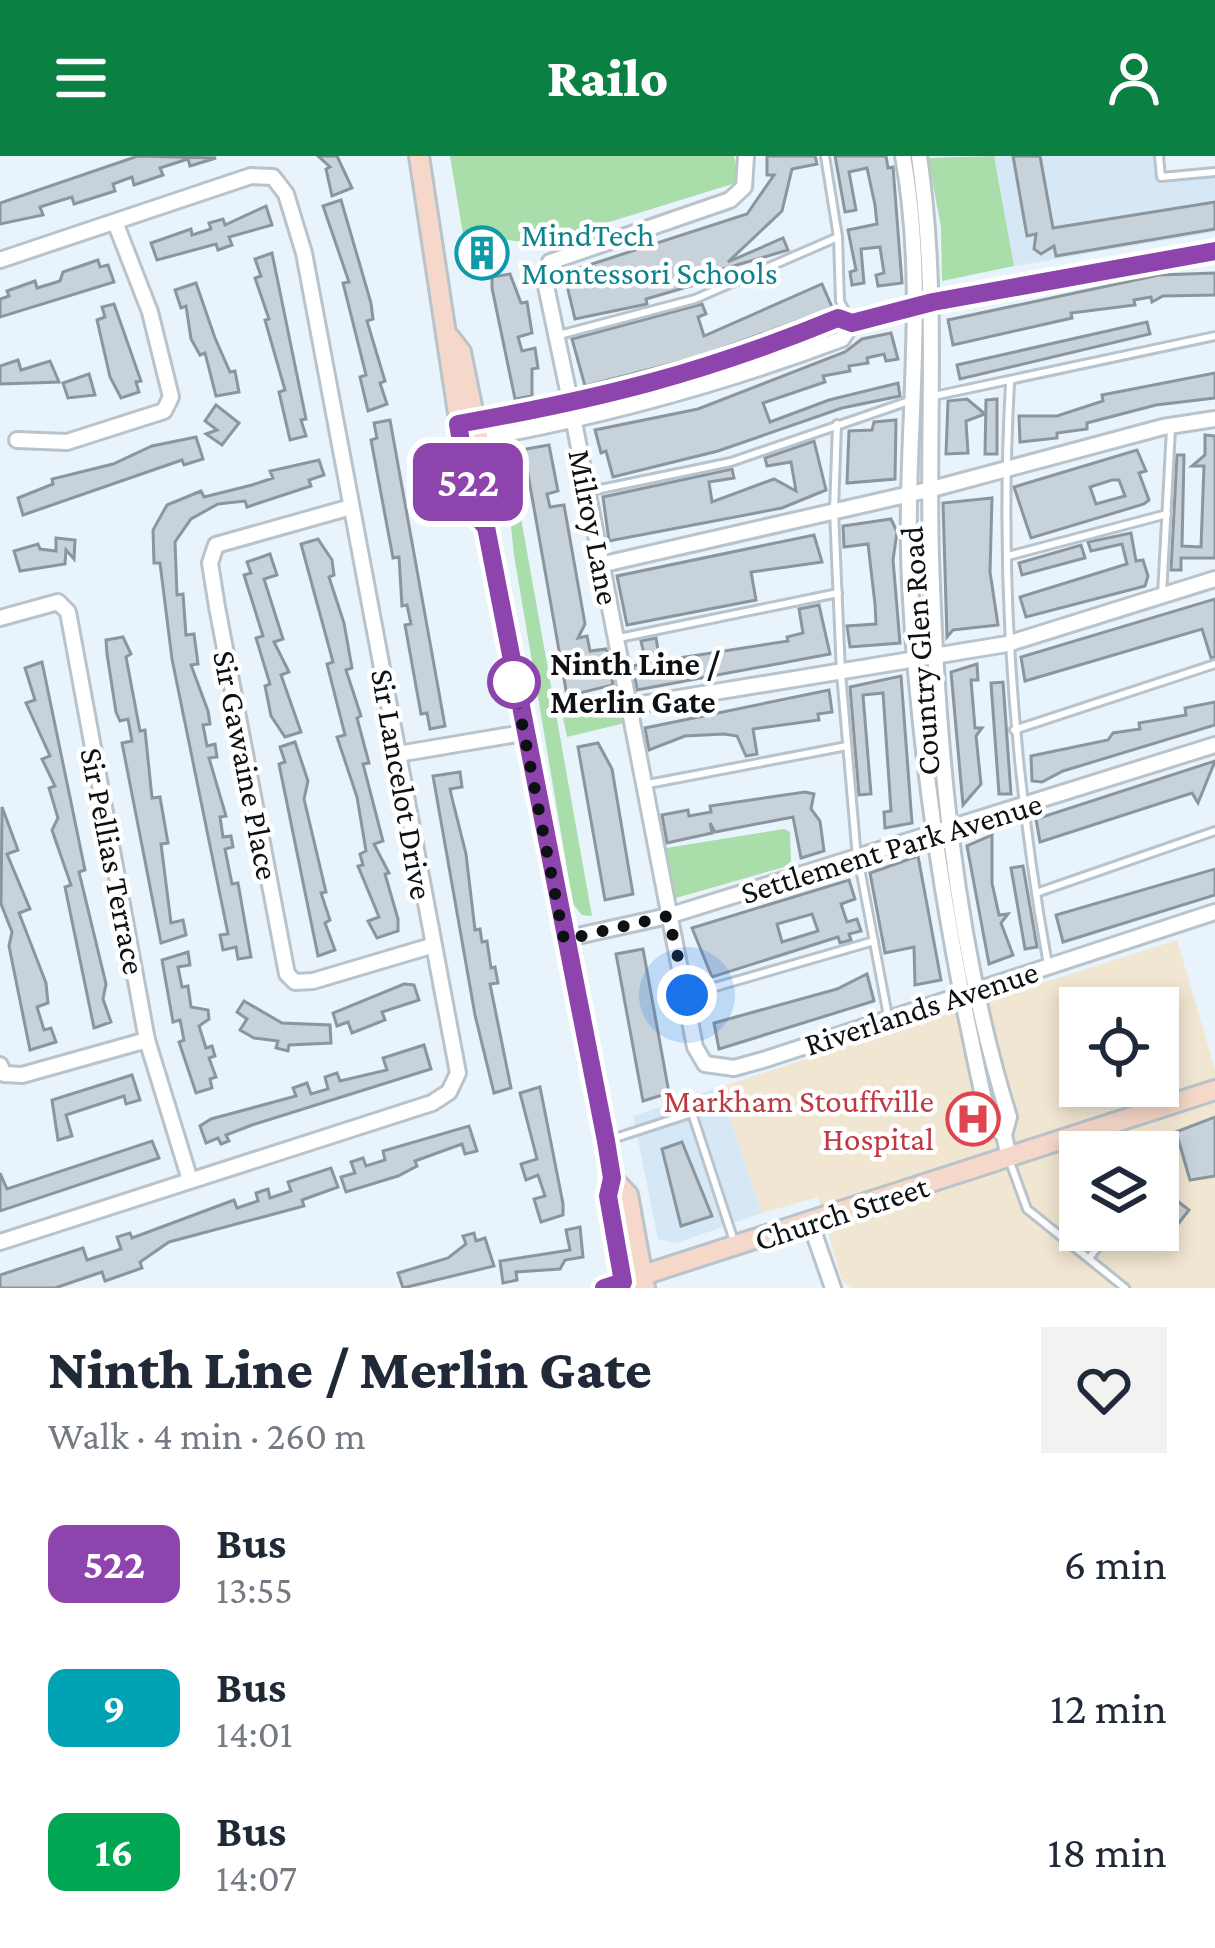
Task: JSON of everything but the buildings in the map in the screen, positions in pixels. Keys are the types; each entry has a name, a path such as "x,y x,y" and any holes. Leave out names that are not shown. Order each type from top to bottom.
{"main road":[{"path":"419,156 451,339 445,354 469,432 473,512 486,527 606,1141 612,1178 608,1196 624,1285"},
{"name":"Church Street","path":"603,1288 644,1282 809,1222 1215,1090"},
{"path":"612,1178 628,1195 644,1282"}],"street":[{"name":"Milroy Lane","path":"668,916 604,564 546,286 550,262 730,200 744,187 746,156"},
{"name":"Country Glen Road","path":"903,156 926,304 912,400 910,494 917,661 932,835 959,994 989,1122 1004,1135"},
{"name":"Country Glen Road","path":"919,156 934,396 936,656 951,828 977,988 1009,1117 1004,1135 1009,1157"},
{"name":"Sir Lancelot Drive","path":"0,1242 432,1103 449,1091 458,1073 304,253 286,194 273,178 251,176 115,222"},
{"path":"0,260 115,222 155,328 171,397 164,411 68,442 17,440"},
{"path":"469,432 572,413 722,365 838,318 852,323 926,304 1215,250"},
{"path":"604,564 932,489 1171,425 1215,419"},
{"name":"Sir Gawaine Place","path":"350,507 216,545 210,563 217,607 287,974 296,982 313,981 431,946"},
{"path":"630,706 1006,644 1215,579"},
{"name":"Sir Pellias Terrace","path":"0,618 58,602 68,612 147,1040 190,1180"},
{"path":"398,754 524,733"},
{"name":"Settlement Park Avenue","path":"564,940 668,916 1215,745"},
{"name":"Riverlands Avenue","path":"668,916 695,1047 705,1064 720,1068 764,1060 1215,912"},
{"path":"0,1065 4,1074 22,1075 147,1040"},
{"path":"809,1222 833,1288"}],"lane":[{"path":"825,156 838,237 840,301 852,323"},
{"path":"1159,156 1161,177 1215,172"},
{"path":"555,336 694,299 838,237"},
{"path":"934,396 1215,336"},
{"path":"1010,382 1005,470 1006,644 1020,806 1048,965"},
{"path":"588,492 731,463 912,400"},
{"path":"837,424 834,511 841,673 860,858 888,1017"},
{"path":"1162,598 1171,425"},
{"path":"1006,556 1167,514"},
{"path":"616,639 838,593"},
{"path":"1014,730 1215,664"},
{"path":"644,785 848,746"},
{"path":"1036,893 1215,831"},
{"path":"687,995 875,940"},
{"path":"606,1141 692,1113 736,1247"},
{"path":"1009,1157 1027,1209 1125,1288"},
{"path":"1088,1258 1094,1251"}],"shaded area":[{"path":"994,156 1154,156 1157,174 1215,170 1215,232 1014,266"},
{"name":"Markham Stouffville Hospital","path":"1177,940 1215,1069 1215,1288 851,1288 842,1280 818,1197 762,1213 720,1087"},
{"path":"720,1087 762,1213 677,1243 658,1239 633,1116"}],"green space":[{"path":"450,156 734,156 739,182 538,244 500,239 465,246"},
{"path":"994,156 1014,266 942,281 941,227 928,158"},
{"path":"504,459 511,462 592,916 582,915 573,904 514,555"},
{"path":"620,698 625,723 567,737 561,708"},
{"path":"784,829 790,832 791,865 669,900 660,849"}],"bus line":[{"name":"522","path":"604,1288 623,1282 608,1196 612,1178 606,1141 486,527 473,512 458,424 602,399 682,377 838,318 852,323 933,302 1215,251"}],"place":[{"name":"MindTech Montessori Schools","path":"482,253"},
{"name":"Ninth Line / Merlin Gate","path":"514,682"},
{"name":"Markham Stouffville Hospital","path":"973,1119"}],"route":[{"path":"514,682 564,940 668,916 687,995"}]}
